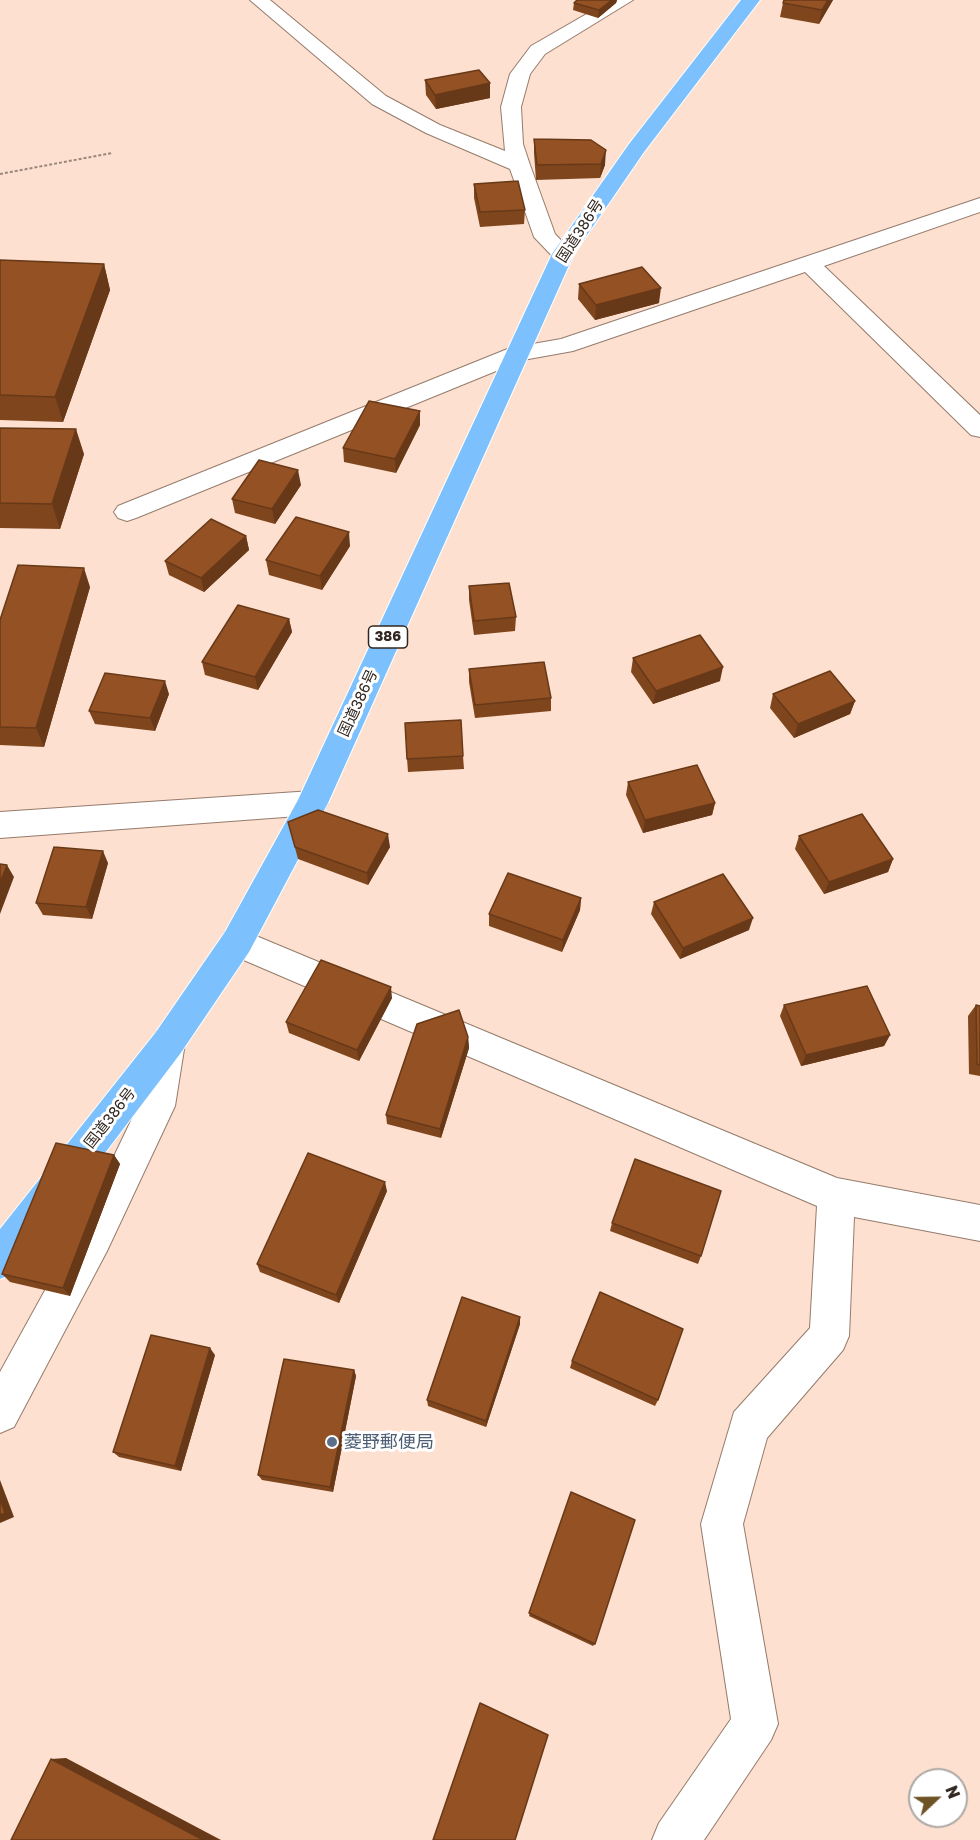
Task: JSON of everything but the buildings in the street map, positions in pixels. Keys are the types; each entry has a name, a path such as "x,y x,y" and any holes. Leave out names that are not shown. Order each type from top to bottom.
{"highway":[{"name":"国道386号","path":"0,1260 168,1043 237,942 312,803 563,254 636,148 751,0"}],"street":[{"path":"259,0 379,100 433,129 519,165"},
{"path":"563,254 545,237 519,165 513,144 511,107 520,74 538,50 624,0"},
{"path":"127,512 518,352 565,346 980,205"},
{"path":"809,264 980,429"},
{"path":"0,825 312,803"},
{"path":"237,942 836,1196 980,1223"},
{"path":"0,1413 94,1238 157,1106 168,1043"},
{"path":"676,1840 755,1724 722,1524 749,1426 829,1336 836,1196"}],"path":[{"path":"0,174 112,153"}],"place":[{"name":"菱野郵便局","path":"332,1442"}]}
